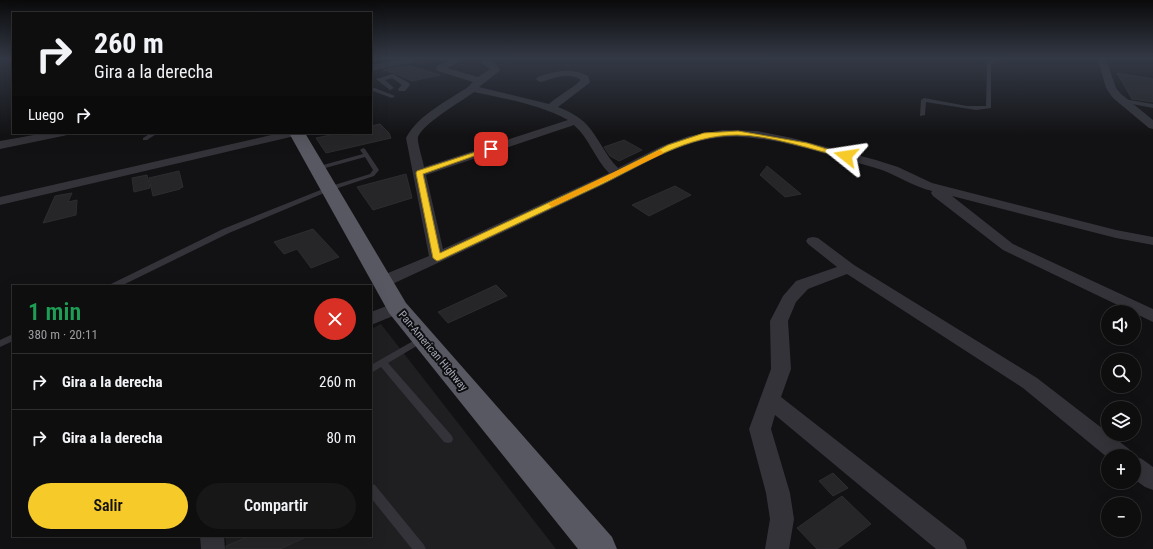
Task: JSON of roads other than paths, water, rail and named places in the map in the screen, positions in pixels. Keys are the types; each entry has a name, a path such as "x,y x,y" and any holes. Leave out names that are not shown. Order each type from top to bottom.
{"highway":[{"name":"Pan-American Highway","path":"297,134 326,182 397,308 600,549"}],"street":[{"path":"385,85 391,92"},
{"path":"402,88 405,85"},
{"path":"373,88 391,92 409,85"},
{"path":"437,258 412,138 416,130 475,85 551,108 576,121 583,128 607,166 617,174"},
{"path":"551,108 563,97 576,90 582,85"},
{"path":"1109,85 1117,96 1153,126"},
{"path":"419,173 576,121"},
{"path":"382,282 617,174 670,147 704,135 738,133 807,145 899,172 927,186 950,201 1008,247 1153,316"},
{"path":"0,144 57,134"},
{"path":"0,201 292,134"},
{"path":"927,186 1116,234 1153,241"},
{"path":"813,241 848,268 1030,383 1113,449"},
{"path":"777,549 782,520 778,492 760,429 781,369 779,321 789,300 802,285 848,268"},
{"path":"372,319 397,308"},
{"path":"770,399 955,549"},
{"path":"1141,471 1153,480"},
{"path":"212,537 213,549"}],"lane":[{"path":"922,115 924,100 985,109 989,107 988,85"},
{"path":"1124,102 1153,106"},
{"path":"145,139 152,134"},
{"path":"116,285 326,182 364,152 376,170 372,175 326,182"},
{"path":"0,344 12,338"},
{"path":"372,368 423,339"},
{"path":"382,362 448,439"},
{"path":"372,490 420,549"}]}
